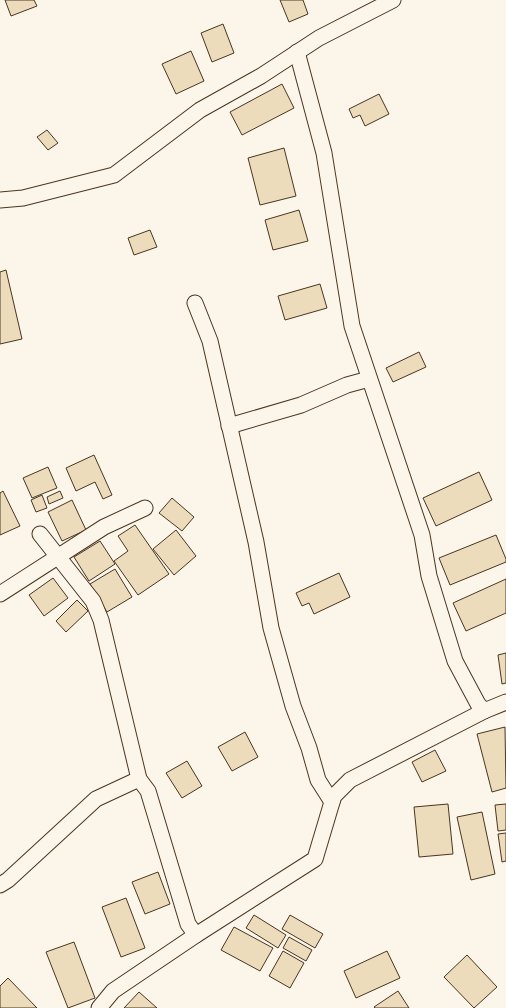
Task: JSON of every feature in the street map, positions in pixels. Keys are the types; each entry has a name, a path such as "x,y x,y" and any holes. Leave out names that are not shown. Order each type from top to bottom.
{"street":[{"path":"0,200 23,198 114,175 200,110 261,76 319,38 393,0"},
{"path":"297,52 324,153 352,326 422,536 429,576 455,660 478,704 484,711"},
{"path":"195,303 210,341 256,542 270,628 293,706 309,748 318,780 332,802"},
{"path":"229,426 301,405 347,385 369,379"},
{"path":"0,594 27,575 104,527 145,508"},
{"path":"40,534 93,601 101,620 139,779 148,791 188,924 196,935"},
{"path":"99,1008 113,991 196,935 315,859 334,796 350,780 484,711 506,702"},
{"path":"0,885 8,880 96,799 139,779"}],"building":[{"path":"5,0 34,0 37,6 11,16"},
{"path":"280,0 303,0 308,14 289,22"},
{"path":"223,24 234,53 212,62 201,33"},
{"path":"191,51 204,81 176,94 162,64"},
{"path":"282,84 294,108 242,135 230,112"},
{"path":"379,94 389,114 365,126 360,115 353,118 349,109"},
{"path":"47,130 58,143 48,150 37,137"},
{"path":"284,148 296,196 260,205 248,158"},
{"path":"299,210 308,241 273,250 265,220"},
{"path":"150,230 157,247 134,255 128,238"},
{"path":"6,270 22,339 0,344 0,272"},
{"path":"320,284 327,308 285,320 278,296"},
{"path":"419,352 426,367 393,382 386,368"},
{"path":"94,455 112,495 103,499 95,482 76,491 66,468"},
{"path":"48,467 57,488 32,498 23,478"},
{"path":"479,472 492,500 436,526 423,498"},
{"path":"3,491 20,526 0,535 0,493"},
{"path":"60,491 63,498 49,504 47,497"},
{"path":"42,495 47,508 36,512 31,500"},
{"path":"172,498 194,517 182,531 159,513"},
{"path":"72,500 86,530 62,541 48,512"},
{"path":"135,525 169,574 138,595 114,561 128,551 118,536"},
{"path":"176,530 196,556 174,575 153,549"},
{"path":"496,535 506,562 450,585 439,558"},
{"path":"100,541 115,564 89,581 74,557"},
{"path":"115,569 132,597 107,612 90,584"},
{"path":"339,573 350,597 314,614 309,603 302,606 296,593"},
{"path":"53,578 68,598 44,616 29,595"},
{"path":"506,579 506,613 466,631 453,603"},
{"path":"77,600 88,611 66,632 56,621"},
{"path":"506,653 506,683 502,684 498,655"},
{"path":"505,727 506,788 492,792 477,734"},
{"path":"245,732 258,757 232,771 218,747"},
{"path":"435,750 446,771 422,782 412,762"},
{"path":"187,761 202,786 182,798 166,773"},
{"path":"448,804 453,854 419,857 414,807"},
{"path":"506,804 506,830 498,831 495,805"},
{"path":"482,812 495,874 471,880 457,817"},
{"path":"506,833 506,861 502,862 498,834"},
{"path":"158,872 170,904 145,914 132,882"},
{"path":"126,898 145,948 121,957 102,907"},
{"path":"254,915 286,935 278,948 246,928"},
{"path":"290,915 323,934 315,948 282,929"},
{"path":"234,927 273,948 260,971 221,950"},
{"path":"289,937 312,950 306,961 283,948"},
{"path":"74,942 95,998 68,1008 46,952"},
{"path":"283,951 304,963 290,988 269,976"},
{"path":"387,951 400,978 356,998 344,971"},
{"path":"467,955 497,987 474,1008 444,977"},
{"path":"8,978 37,1008 0,1008 0,986"},
{"path":"398,991 409,1008 374,1007"},
{"path":"139,992 157,1008 124,1008"}]}
